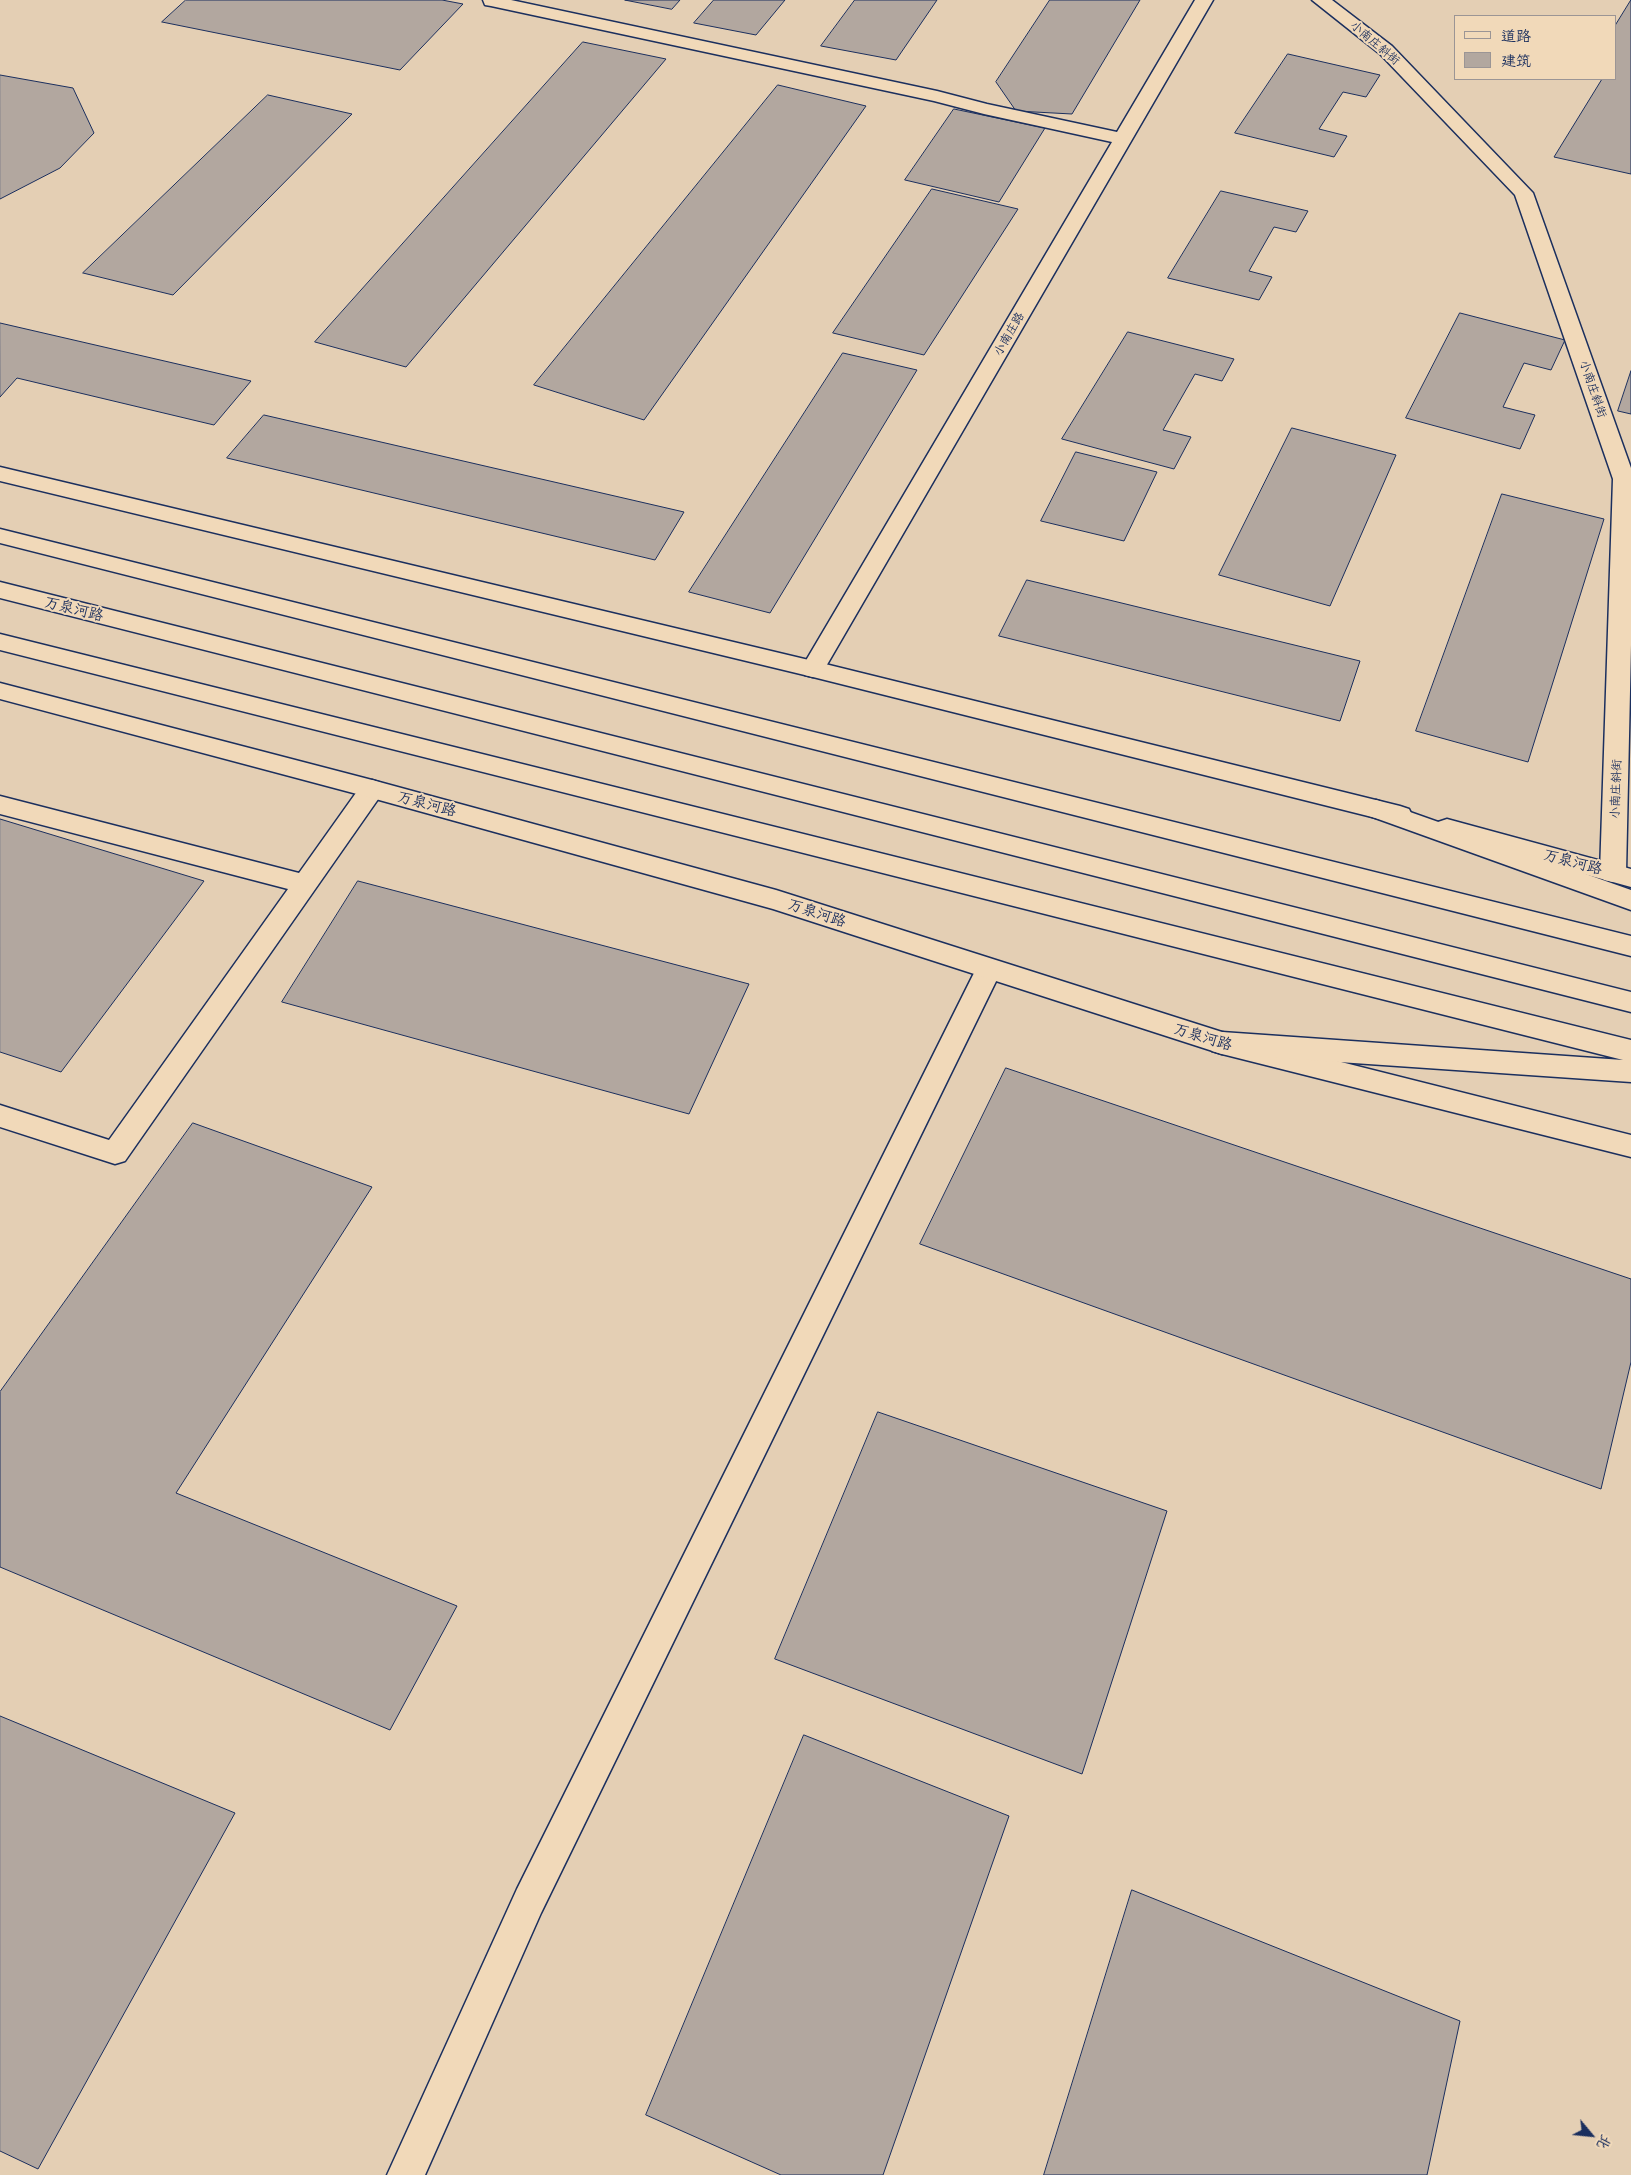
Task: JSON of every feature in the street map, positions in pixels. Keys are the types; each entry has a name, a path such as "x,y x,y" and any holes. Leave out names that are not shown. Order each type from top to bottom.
{"main road":[{"name":"小南庄路","path":"813,669 1204,0"},
{"name":"小南庄斜街","path":"1321,0 1386,50 1524,193 1624,479 1622,875"},
{"path":"491,1 937,96 984,109 1123,139"},
{"name":"万泉河路","path":"0,474 813,669 1376,809 1622,875"},
{"path":"0,536 1631,946"},
{"name":"万泉河路","path":"0,590 1631,1002"},
{"path":"0,642 1631,1051"},
{"name":"万泉河路","path":"0,691 372,789 776,900 1222,1044 1631,1146"},
{"path":"0,1116 115,1153 372,789"},
{"path":"0,804 305,884"},
{"path":"1376,809 1631,900"},
{"path":"406,2175 529,1901 989,969"},
{"path":"1222,1044 1631,1071"}],"building":[{"path":"186,0 442,0 463,4 400,70 162,22"},
{"path":"625,0 680,0 672,9"},
{"path":"714,0 785,0 756,35 694,23"},
{"path":"855,0 937,0 896,60 821,46"},
{"path":"1050,0 1140,0 1072,114 1016,111 996,82"},
{"path":"1631,0 1631,174 1554,157 1601,80 1616,80 1616,24"},
{"path":"583,42 666,59 406,367 315,342"},
{"path":"1288,54 1380,75 1366,97 1343,92 1319,129 1347,136 1334,157 1235,133"},
{"path":"0,75 73,88 94,133 60,168 0,199"},
{"path":"778,85 866,106 644,420 534,385"},
{"path":"268,95 352,114 173,295 83,273"},
{"path":"954,109 1045,128 999,202 905,180"},
{"path":"932,189 1018,209 924,355 833,333"},
{"path":"1221,191 1308,211 1296,232 1274,227 1249,271 1272,277 1259,300 1168,278"},
{"path":"1460,313 1565,340 1551,370 1524,363 1503,407 1535,415 1520,449 1406,418"},
{"path":"0,323 251,381 214,425 17,378 0,397"},
{"path":"1128,332 1234,359 1222,381 1195,374 1163,430 1191,437 1174,469 1062,439"},
{"path":"843,353 917,370 770,613 689,592"},
{"path":"1631,371 1631,414 1618,411"},
{"path":"264,415 684,512 655,560 227,458"},
{"path":"1292,428 1396,455 1330,606 1219,575"},
{"path":"1076,452 1157,472 1124,541 1041,521"},
{"path":"1502,494 1604,519 1528,762 1416,731"},
{"path":"1027,580 1360,661 1340,721 999,636"},
{"path":"0,819 204,881 61,1072 0,1052"},
{"path":"358,881 749,984 689,1114 282,1002"},
{"path":"1006,1068 1631,1279 1631,1362 1601,1489 920,1244"},
{"path":"193,1123 372,1187 176,1493 457,1606 390,1730 0,1567 0,1392"},
{"path":"878,1412 1167,1511 1082,1774 775,1659"},
{"path":"0,1716 235,1813 38,2169 0,2151"},
{"path":"804,1735 1009,1816 883,2175 781,2175 646,2115"},
{"path":"1132,1890 1460,2021 1427,2175 1044,2175"}]}
